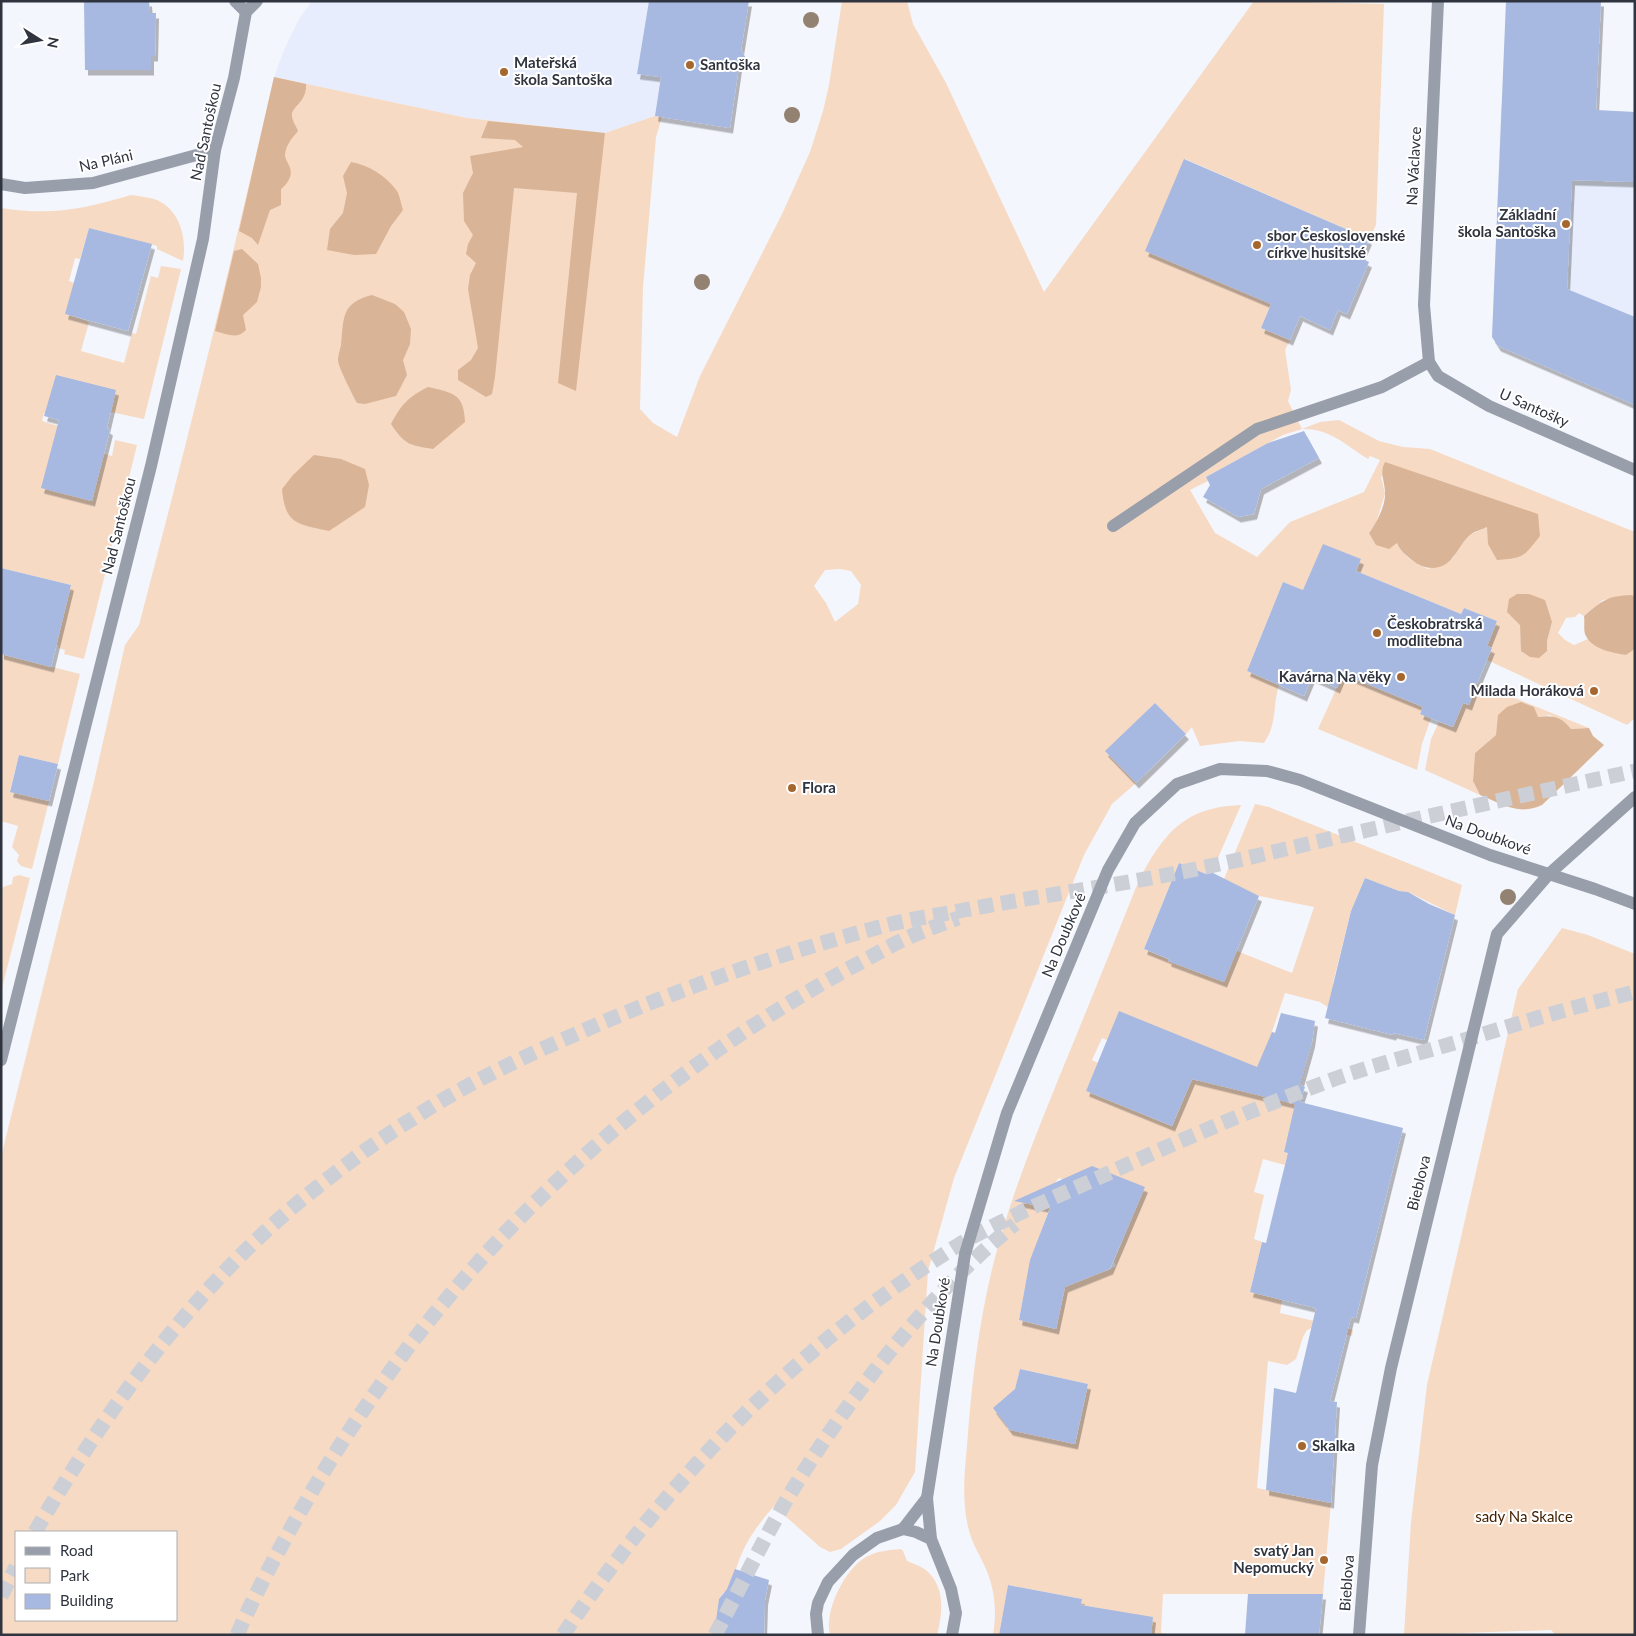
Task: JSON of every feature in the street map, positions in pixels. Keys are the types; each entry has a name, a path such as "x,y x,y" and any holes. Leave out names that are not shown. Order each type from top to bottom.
{"street":[{"path":"235,1 246,12 258,1"},
{"name":"Na Václavce","path":"1429,362 1424,305 1438,1"},
{"name":"Nad Santoškou","path":"1,1060 153,456 204,239 215,150 234,78 246,12"},
{"name":"Na Pláni","path":"1,184 24,188 93,183 215,150"},
{"path":"1113,526 1258,429 1382,387 1429,362"},
{"name":"U Santošky","path":"1429,362 1438,376 1490,406 1635,470"},
{"name":"Na Doubkové","path":"952,1635 956,1613 952,1589 931,1539 927,1498 965,1254 1007,1113 1108,870 1135,823 1178,784 1220,769 1267,771 1300,780 1490,855 1635,904"},
{"name":"Bieblova","path":"1359,1635 1372,1466 1391,1368 1497,934 1549,874 1635,797"},
{"name":"Na Doubkové","path":"903,1530 927,1498"},
{"path":"818,1635 816,1623 817,1609 828,1582 853,1555 877,1538 903,1530 916,1532 931,1539"}],"shaded area":[{"name":"Mateřská škola Santoška","path":"312,1 749,1 744,32 739,31 736,49 741,50 744,55 743,63 738,66 730,128 655,116 605,133 467,118 274,77 284,50 299,19"},
{"path":"274,77 306,84 306,90 302,100 292,113 298,131 289,142 285,152 285,158 291,171 290,177 281,189 281,205 270,210 258,245 252,238 239,231"},
{"name":"Základní škola Santoška","path":"1501,106 1635,112 1635,405 1498,346 1492,337"},
{"path":"488,121 605,133 576,391 558,383 577,193 514,188 492,394 486,397 458,380 458,370 471,360 478,348 468,289 470,275 476,263 466,254 468,244 473,235 464,221 463,193 473,173 470,156 523,147 515,140 481,138"},
{"path":"351,162 371,169 393,186 397,191 403,210 391,226 376,254 354,255 327,250 330,229 343,213 347,193 343,176"},
{"path":"242,249 258,264 261,287 257,302 243,315 246,330 235,336 215,331 234,251"},
{"path":"372,295 395,304 404,312 411,329 410,344 403,360 407,375 396,396 365,404 357,403 340,369 338,358 346,312 354,302"},
{"path":"428,387 456,396 460,400 465,422 433,449 408,443 391,424 406,402 415,394"},
{"path":"314,455 341,459 365,469 369,485 365,507 329,531 309,527 295,521 286,510 284,501 282,489 293,475"},
{"path":"1385,462 1538,514 1540,536 1523,555 1497,560 1488,544 1487,527 1470,535 1449,562 1434,568 1417,564 1403,553 1397,543 1389,549 1376,545 1369,533 1384,503 1385,493 1382,473"},
{"path":"1517,594 1529,594 1545,600 1552,622 1547,641 1547,651 1539,658 1530,657 1521,651 1520,625 1507,612 1509,599"},
{"path":"1632,595 1635,597 1635,649 1626,655 1603,650 1593,644 1585,634 1584,616 1606,600 1617,596"},
{"path":"1521,702 1534,707 1538,717 1549,716 1557,718 1571,729 1589,728 1593,736 1604,745 1542,805 1525,809 1511,808 1480,795 1473,781 1475,753 1496,735 1498,715 1507,707"}],"green space":[{"path":"842,1 907,1 913,24 946,83 1044,292 1254,1 1384,4 1376,225 1369,239 1185,159 1271,304 1261,328 1290,340 1285,350 1291,390 1288,401 1302,429 1320,422 1339,420 1379,441 1403,447 1430,449 1635,532 1635,597 1632,595 1603,600 1584,616 1579,613 1575,617 1566,618 1558,633 1574,645 1588,639 1592,644 1626,655 1635,649 1635,718 1627,725 1487,660 1492,648 1487,646 1497,621 1464,608 1461,614 1356,571 1361,559 1305,591 1283,582 1247,671 1279,685 1273,721 1264,743 1240,741 1200,746 1192,727 1186,734 1155,703 1106,751 1136,783 1112,804 1084,855 954,1178 928,1271 915,1472 896,1505 880,1521 841,1549 830,1552 820,1547 774,1506 745,1546 730,1594 724,1592 719,1599 717,1635 1,1635 1,1157 93,786 125,645 139,625 209,351 274,77 467,118 605,133 655,116 662,117 656,137 643,287 640,409 653,423 677,437 700,376 783,212 810,152 823,111","holes":["1302,429 1312,429 1338,439 1368,459 1370,456 1380,460 1364,492 1290,522 1257,557 1215,533 1190,490 1208,481 1206,477 1283,435","1381,476 1540,536 1488,527 1471,534 1459,547 1453,558 1428,569 1414,562 1399,548 1397,543 1369,533 1376,523 1385,494","840,569 851,571 861,585 858,604 835,622 826,603 814,586 825,570","1552,622 1546,651 1521,641 1520,625"]},
{"path":"131,195 154,199 170,209 180,225 184,243 183,261 157,249 157,246 89,228 80,259 75,258 69,281 74,283 66,314 89,322 81,351 124,363 132,333 136,334 151,276 158,278 161,266 181,269 144,419 106,411 44,413 42,421 58,426 104,454 112,456 115,440 137,445 84,659 64,654 65,650 58,648 59,646 56,645 71,585 1,568 1,208 36,211 67,210"},
{"path":"1,654 80,674 58,764 19,755 10,791 49,801 32,869 21,866 17,861 19,855 12,847 18,826 1,821"},
{"path":"1343,674 1423,707 1420,713 1431,718 1422,744 1417,770 1318,729"},
{"path":"1478,683 1589,728 1571,729 1550,715 1538,717 1496,735 1475,753 1473,781 1480,795 1425,770 1431,739 1439,722 1453,727 1463,703 1469,704"},
{"path":"1255,804 1269,807 1462,885 1455,915 1408,892 1399,891 1365,878 1351,911 1333,983 1335,1012 1320,1002 1285,993 1272,1032 1312,1042 1284,1152 1288,1153 1285,1165 1263,1159 1254,1192 1264,1195 1254,1239 1262,1242 1250,1292 1282,1300 1280,1313 1353,1330 1352,1336 1314,1327 1307,1330 1303,1337 1296,1359 1287,1365 1268,1361 1257,1488 1331,1503 1323,1594 1163,1594 1161,1633 1173,1635 1099,1635 1104,1609 1081,1605 1082,1599 1008,1585 999,1635 993,1635 995,1610 993,1593 989,1577 969,1529 966,1517 964,1481 971,1395 982,1318 992,1268 1005,1221 1035,1137 1139,880 1148,863 1167,836 1190,817 1221,807 1241,805 1211,874 1206,874 1179,863 1144,949 1202,974 1237,951 1292,973 1314,907 1259,896 1227,883 1224,879","holes":["1102,1038 1211,1049 1198,1081 1192,1079 1172,1126 1086,1091 1098,1063 1092,1060","1059,1178 1077,1184 1144,1187 1114,1261 1116,1266 1106,1271 1038,1240 1050,1207 1051,1187","1026,1283 1064,1291 1056,1329 1019,1320","1020,1369 1088,1384 1075,1444 1007,1429 1008,1421 1002,1419 998,1413 1013,1398"]},
{"path":"19,875 30,878 1,992 1,894 3,887 12,884 13,877"},
{"name":"sady Na Skalce","path":"1562,928 1588,935 1635,954 1635,1635 1556,1635 1551,1630 1404,1635 1411,1522 1427,1385 1518,989"},
{"path":"901,1549 907,1561 926,1570 934,1578 940,1593 941,1602 941,1619 937,1635 830,1635 830,1614 833,1602 844,1580 851,1571 858,1563 870,1555"}],"building":[{"path":"84,1 149,1 150,13 156,13 155,56 151,56 151,70 85,70"},
{"name":"Santoška","path":"649,1 749,1 741,50 747,60 739,66 730,128 655,116 661,77 637,74"},
{"name":"Základní škola Santoška","path":"1506,1 1601,1 1596,110 1635,112 1635,182 1572,180 1567,289 1635,317 1635,405 1498,346 1492,337"},
{"name":"sbor Československé církve husitské","path":"1184,159 1369,239 1361,258 1369,262 1347,314 1338,310 1330,330 1300,316 1290,340 1261,328 1271,304 1145,251"},
{"path":"89,228 152,244 128,331 65,314"},
{"path":"56,375 116,390 107,428 110,430 92,501 41,488 59,420 44,416"},
{"path":"1304,431 1319,458 1261,489 1254,514 1238,517 1203,497 1210,485 1206,477 1268,443"},
{"name":"Českobratrská modlitebna","path":"1323,544 1361,559 1356,571 1461,614 1464,608 1497,621 1487,646 1492,648 1469,705 1463,703 1453,727 1420,714 1423,707 1343,674 1337,688 1312,677 1304,696 1247,671 1283,582 1303,590"},
{"path":"1,568 71,585 51,667 1,654"},
{"path":"1155,703 1186,734 1136,783 1105,751"},
{"path":"19,755 58,764 49,801 10,792"},
{"path":"1179,863 1206,874 1207,870 1259,896 1224,982 1168,961 1169,959 1144,949"},
{"path":"1365,878 1399,891 1408,892 1429,904 1455,915 1424,1040 1394,1033 1393,1035 1325,1018 1351,911"},
{"path":"1119,1011 1257,1067 1272,1032 1275,1033 1281,1013 1315,1021 1312,1042 1300,1085 1305,1087 1300,1102 1403,1128 1356,1318 1351,1317 1330,1401 1337,1402 1331,1503 1266,1490 1274,1388 1296,1393 1316,1308 1250,1292 1262,1242 1266,1243 1288,1153 1284,1152 1295,1104 1192,1079 1172,1126 1086,1091"},
{"path":"1092,1166 1145,1187 1110,1269 1065,1287 1056,1329 1019,1320 1030,1260 1050,1208 1014,1201"},
{"path":"1020,1369 1088,1384 1075,1444 1010,1430 993,1408 1015,1389"},
{"path":"735,1569 769,1580 765,1600 764,1635 714,1635 719,1599 727,1589"},
{"path":"1008,1585 1082,1599 1081,1605 1153,1617 1151,1635 999,1635"},
{"path":"1248,1594 1323,1594 1319,1635 1245,1635"}],"tunnel":[{"path":"36,1531 91,1442 153,1355 187,1314 260,1236 300,1201 383,1138 433,1106 518,1060 622,1014 736,971 813,946 891,924 1201,868 1635,771"},
{"path":"237,1635 256,1594 291,1528 332,1458 377,1390 425,1326 476,1265 530,1207 589,1152 650,1100 716,1051 770,1015 844,971 915,934 958,918"},
{"path":"563,1635 634,1537 713,1446 756,1403 800,1362 847,1323 895,1287 965,1241 1019,1214 1167,1147 1337,1078 1548,1015 1635,992"},
{"path":"715,1635 790,1494 837,1421 892,1349 921,1315 951,1282 1015,1224"},
{"path":"1,1596 15,1569"}],"place":[{"name":"Santoška","path":"690,65"},
{"name":"Mateřská škola Santoška","path":"504,72"},
{"name":"Základní škola Santoška","path":"1566,224"},
{"name":"sbor Československé církve husitské","path":"1257,245"},
{"name":"Českobratrská modlitebna","path":"1377,633"},
{"name":"Kavárna Na věky","path":"1401,677"},
{"name":"Milada Horáková","path":"1594,691"},
{"name":"Flora","path":"792,788"},
{"name":"Skalka","path":"1302,1446"},
{"name":"svatý Jan Nepomucký","path":"1324,1560"}]}
